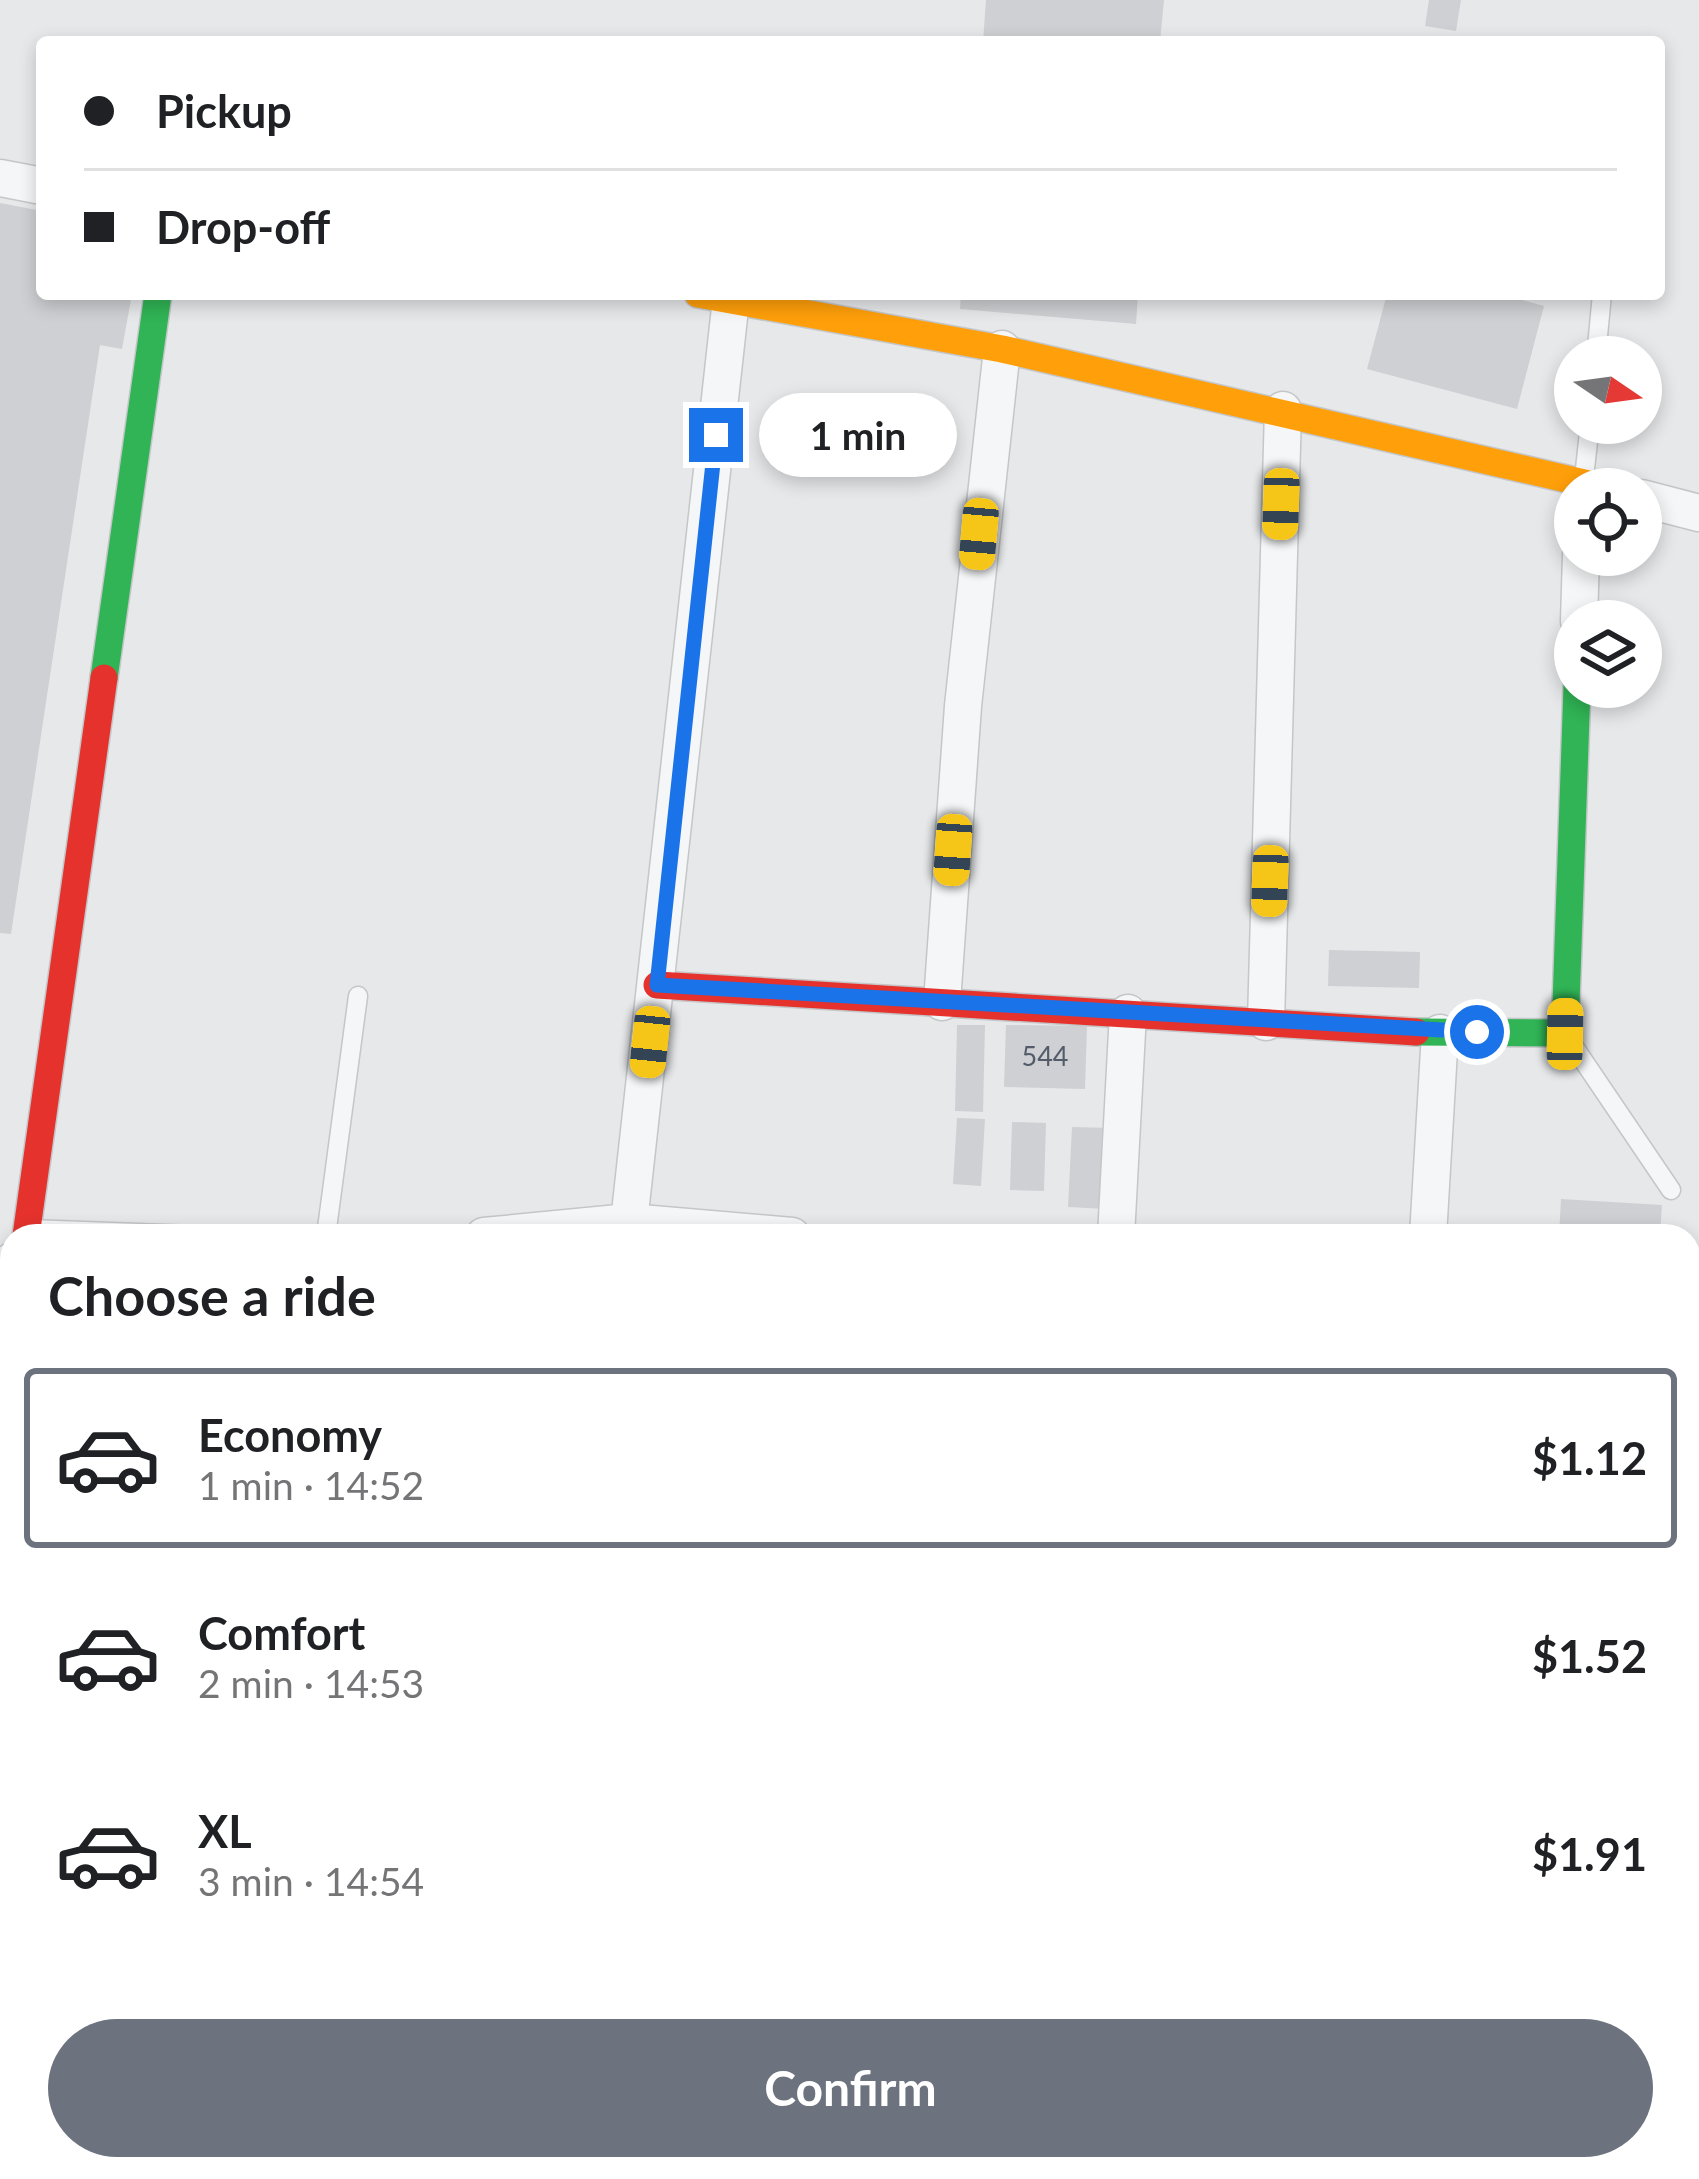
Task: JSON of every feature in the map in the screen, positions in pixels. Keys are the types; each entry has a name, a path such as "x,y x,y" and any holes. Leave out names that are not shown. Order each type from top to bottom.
{"street":[{"path":"0,178 36,184"},
{"path":"25,1224 157,300"},
{"path":"629,1222 657,985 715,300"},
{"path":"732,300 1002,349 1283,410 1554,478"},
{"path":"942,1002 963,706 1002,349"},
{"path":"1266,1022 1283,410"},
{"path":"1662,503 1699,513"},
{"path":"657,985 1440,1033 1565,1034 1575,708"},
{"path":"1117,1224 1128,1013"},
{"path":"1429,1224 1440,1033"},
{"path":"608,1224 652,1224"}],"lane":[{"path":"1598,336 1601,300"},
{"path":"328,1224 358,996"},
{"path":"1565,1034 1671,1190"}],"building":[{"path":"986,0 1164,0 1161,36 983,36"},
{"path":"1429,0 1461,0 1456,31 1425,26"},
{"path":"0,203 36,210 36,300 131,300 122,349 100,345 11,934 0,933"},
{"path":"961,300 1138,300 1136,324 960,309"},
{"path":"1385,300 1522,300 1544,306 1517,409 1367,369"},
{"path":"1329,950 1420,952 1419,988 1328,986"},
{"path":"957,1025 985,1025 983,1112 955,1111"},
{"path":"1006,1025 1087,1026 1085,1089 1004,1087"},
{"path":"957,1118 985,1119 981,1186 953,1184"},
{"path":"1012,1122 1046,1123 1044,1191 1010,1190"},
{"path":"1072,1127 1111,1128 1107,1209 1068,1207"},
{"path":"1561,1199 1662,1205 1661,1224 1560,1224"}],"traffic: fast":[{"path":"104,678 157,300"},
{"path":"1416,1032 1565,1033 1576,708"}],"traffic: slow":[{"path":"731,300 1002,349 1554,476"}],"traffic: jam":[{"path":"28,1224 104,678"},
{"path":"657,985 1416,1032"}],"route":[{"path":"716,435 671,819 657,985 1477,1032"}]}
